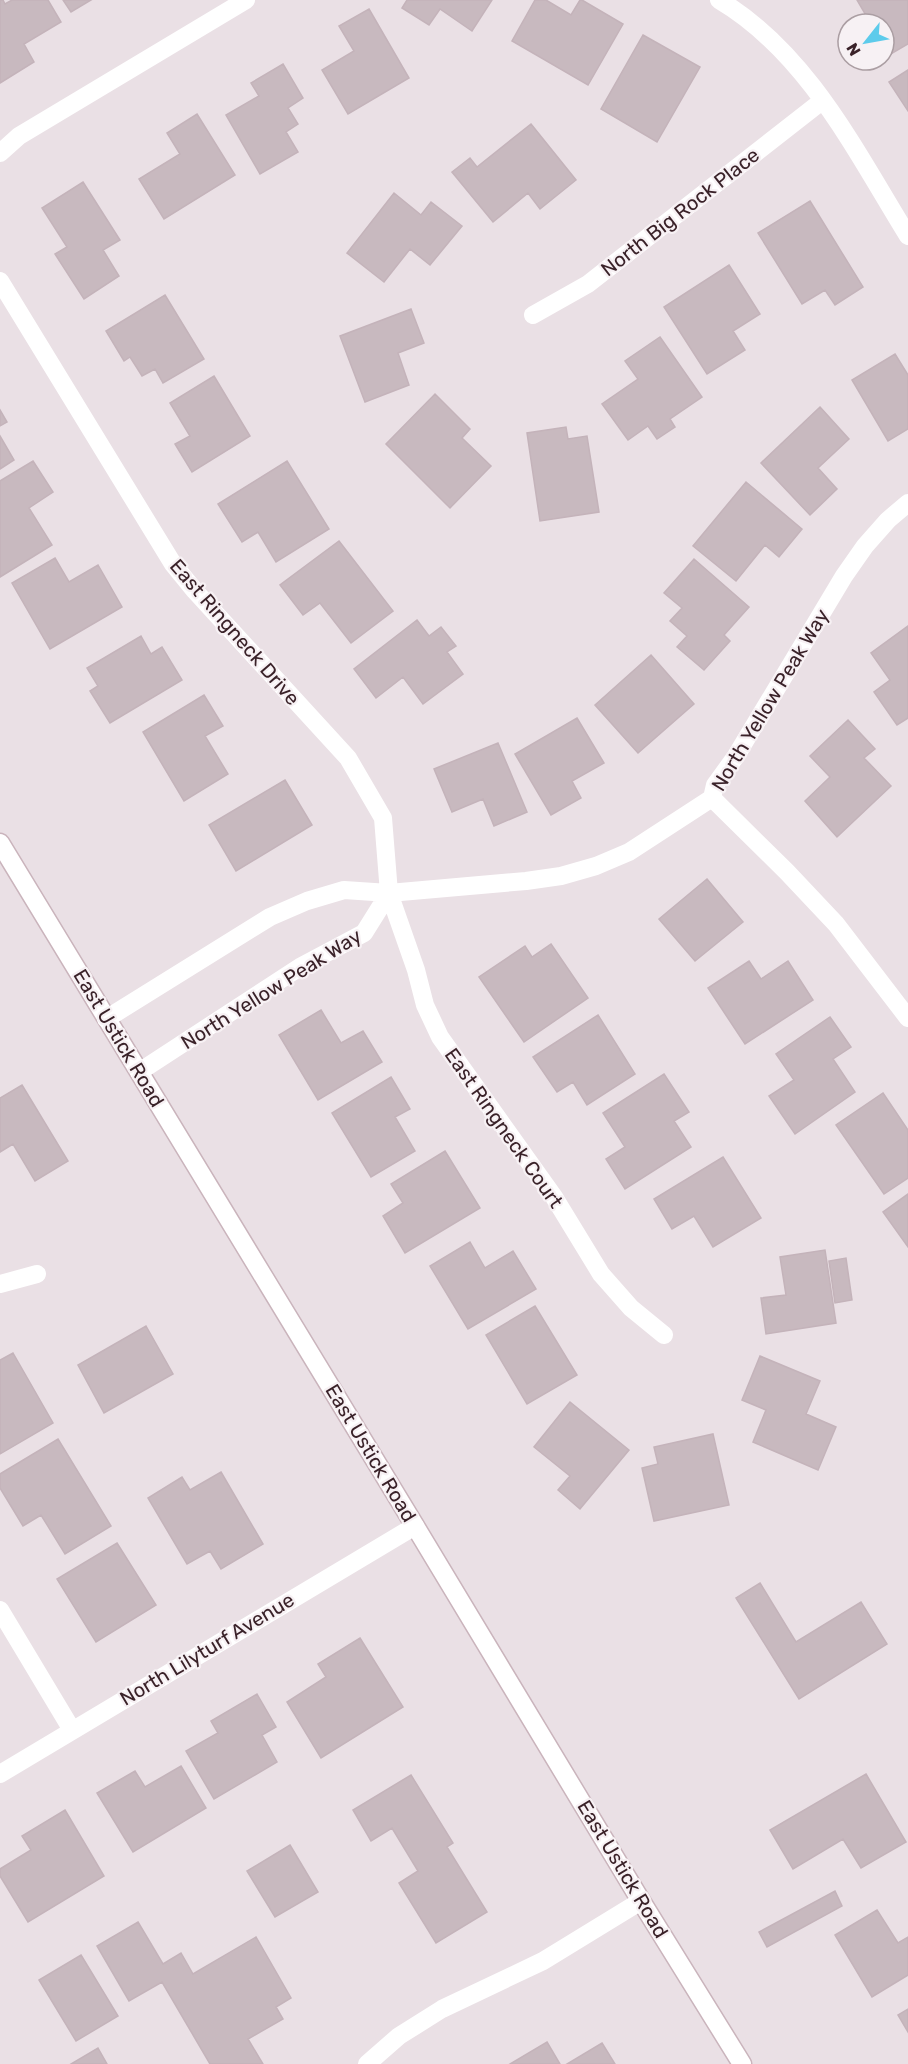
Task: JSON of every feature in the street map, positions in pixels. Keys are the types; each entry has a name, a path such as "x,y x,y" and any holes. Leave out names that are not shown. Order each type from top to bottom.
{"street":[{"path":"0,153 19,136 246,0"},
{"path":"719,0 759,28 784,52 830,110 908,236"},
{"name":"North Big Rock Place","path":"533,315 588,284 822,100"},
{"name":"East Ringneck Drive","path":"0,281 173,564 348,758 383,818 389,893"},
{"name":"North Yellow Peak Way","path":"106,1018 270,916 307,901 344,890 389,893 561,876 596,866 629,852 712,798 715,785 736,756 849,569 865,546 888,520 908,503"},
{"path":"712,798 836,924 908,1018"},
{"name":"East Ustick Road","path":"0,843 640,1901 742,2064"},
{"name":"North Yellow Peak Way","path":"139,1072 300,967 364,933 389,893"},
{"name":"East Ringneck Court","path":"389,893 416,970 425,1005 440,1037 554,1197 601,1274 631,1308 664,1335"},
{"path":"0,1284 37,1274"},
{"name":"North Lilyturf Avenue","path":"0,1774 415,1526"},
{"path":"0,1610 72,1730"},
{"path":"367,2064 399,2036 442,2008 543,1961 640,1901"}],"building":[{"path":"0,0 3,0 5,4 12,0 48,0 61,22 24,44 34,62 0,83"},
{"path":"63,0 91,0 71,12"},
{"path":"407,0 492,0 472,31 440,9 429,25 402,8"},
{"path":"535,0 546,0 571,15 582,0 623,24 588,85 512,41"},
{"path":"857,0 908,0 908,44 896,51 896,12 864,12"},
{"path":"369,9 409,78 348,114 322,70 354,51 339,26"},
{"path":"643,35 700,67 657,142 601,109"},
{"path":"283,64 303,98 288,108 298,124 286,132 298,152 260,174 226,115 259,96 251,83"},
{"path":"908,70 908,111 889,82"},
{"path":"197,114 235,175 164,219 139,179 180,154 167,133"},
{"path":"531,124 576,180 540,209 528,193 493,222 452,172 470,158 477,167"},
{"path":"83,182 120,240 103,250 119,276 84,299 55,254 67,247 42,208"},
{"path":"394,193 421,215 431,202 462,226 430,265 410,249 384,282 347,253"},
{"path":"810,201 863,287 835,305 825,290 802,304 758,233"},
{"path":"729,265 760,314 733,331 745,350 707,374 664,307"},
{"path":"165,295 204,359 163,383 155,369 142,376 130,357 124,361 106,331"},
{"path":"411,309 424,343 398,353 409,385 365,402 340,336"},
{"path":"660,337 702,397 670,419 675,427 657,439 648,426 628,440 602,404 638,379 625,361"},
{"path":"895,354 908,375 908,429 888,441 852,380"},
{"path":"214,376 250,436 192,472 175,444 190,436 170,403"},
{"path":"435,394 470,429 462,438 491,466 450,508 386,444"},
{"path":"820,407 849,439 818,468 837,489 810,515 761,463"},
{"path":"0,410 7,422 0,426"},
{"path":"566,427 568,439 587,436 599,512 540,521 527,433"},
{"path":"0,436 14,460 0,469"},
{"path":"33,461 53,492 29,508 52,545 0,577 0,481"},
{"path":"287,461 329,529 276,562 258,532 242,542 218,504"},
{"path":"746,482 802,529 779,557 765,545 736,581 693,546"},
{"path":"339,541 393,611 351,643 320,603 303,615 280,585"},
{"path":"55,558 69,582 98,565 122,607 50,649 12,583"},
{"path":"694,559 749,607 724,635 730,641 704,670 677,647 687,636 670,621 682,608 664,593"},
{"path":"417,620 429,636 441,627 456,646 447,652 463,674 423,704 403,677 376,698 354,669"},
{"path":"908,626 908,718 897,725 874,692 890,680 871,653"},
{"path":"141,636 151,654 162,647 182,680 110,723 90,691 98,686 87,668"},
{"path":"651,655 694,704 638,753 595,705"},
{"path":"204,695 223,726 205,736 228,774 184,801 143,732"},
{"path":"577,718 604,763 572,781 581,798 551,815 515,754"},
{"path":"848,720 875,749 864,758 891,786 837,837 805,801 830,777 810,756"},
{"path":"498,743 527,812 494,826 483,799 452,812 434,769"},
{"path":"285,780 312,825 236,871 209,825"},
{"path":"707,879 743,922 695,961 659,919"},
{"path":"551,944 588,998 524,1042 479,977 525,946 532,957"},
{"path":"749,961 761,979 788,961 813,1000 745,1044 708,988"},
{"path":"321,1010 341,1043 363,1031 382,1062 318,1100 279,1035"},
{"path":"598,1015 635,1074 587,1105 573,1082 557,1092 533,1057"},
{"path":"830,1017 851,1047 833,1059 855,1092 795,1134 769,1096 794,1080 776,1054"},
{"path":"664,1074 689,1112 674,1121 691,1147 625,1189 606,1159 625,1147 603,1113"},
{"path":"391,1077 410,1109 395,1117 415,1151 371,1177 332,1113"},
{"path":"22,1085 68,1161 35,1181 13,1144 0,1152 0,1098"},
{"path":"883,1093 908,1130 908,1178 884,1194 836,1125"},
{"path":"445,1151 480,1208 405,1253 383,1216 403,1203 391,1184"},
{"path":"723,1157 761,1218 713,1247 694,1216 672,1229 654,1199"},
{"path":"908,1194 908,1247 883,1212"},
{"path":"470,1242 485,1268 513,1251 536,1289 468,1329 430,1266"},
{"path":"825,1250 836,1323 766,1334 761,1298 786,1295 780,1257"},
{"path":"846,1258 852,1300 835,1303 829,1261"},
{"path":"535,1306 577,1375 527,1404 486,1335"},
{"path":"146,1326 173,1374 104,1413 78,1365"},
{"path":"13,1353 53,1423 0,1454 0,1360"},
{"path":"760,1356 820,1381 806,1414 836,1427 818,1470 753,1442 766,1410 742,1400"},
{"path":"570,1402 629,1450 580,1509 558,1490 570,1476 534,1447"},
{"path":"713,1434 729,1505 654,1521 642,1468 658,1464 654,1447"},
{"path":"58,1439 111,1526 65,1554 41,1515 23,1526 0,1488 0,1474"},
{"path":"221,1472 263,1544 221,1569 210,1551 187,1564 148,1498 182,1477 190,1490"},
{"path":"117,1543 156,1605 96,1642 57,1579"},
{"path":"760,1583 796,1642 861,1602 887,1644 799,1699 736,1598"},
{"path":"360,1638 403,1707 321,1758 287,1702 326,1677 318,1664"},
{"path":"257,1694 276,1727 262,1735 277,1762 214,1799 186,1751 218,1733 211,1721"},
{"path":"181,1766 206,1808 133,1852 97,1793 135,1771 145,1787"},
{"path":"866,1774 906,1842 861,1868 843,1839 793,1869 770,1830"},
{"path":"411,1775 453,1843 447,1847 487,1912 436,1943 399,1883 418,1871 392,1828 371,1841 353,1810"},
{"path":"65,1810 104,1876 28,1922 0,1876 0,1869 31,1850 22,1836"},
{"path":"290,1845 318,1892 275,1917 247,1871"},
{"path":"835,1891 842,1906 767,1947 759,1932"},
{"path":"877,1910 898,1943 908,1937 908,1975 872,1997 835,1935"},
{"path":"138,1922 163,1964 181,1953 193,1974 256,1937 291,1998 276,2007 283,2019 248,2039 263,2064 210,2064 162,1982 129,2001 97,1946"},
{"path":"81,1955 118,2016 76,2041 39,1980"},
{"path":"908,2009 908,2032 898,2015"},
{"path":"547,2042 560,2064 510,2064"},
{"path":"602,2043 615,2064 567,2064"},
{"path":"98,2048 107,2064 71,2064"}]}
